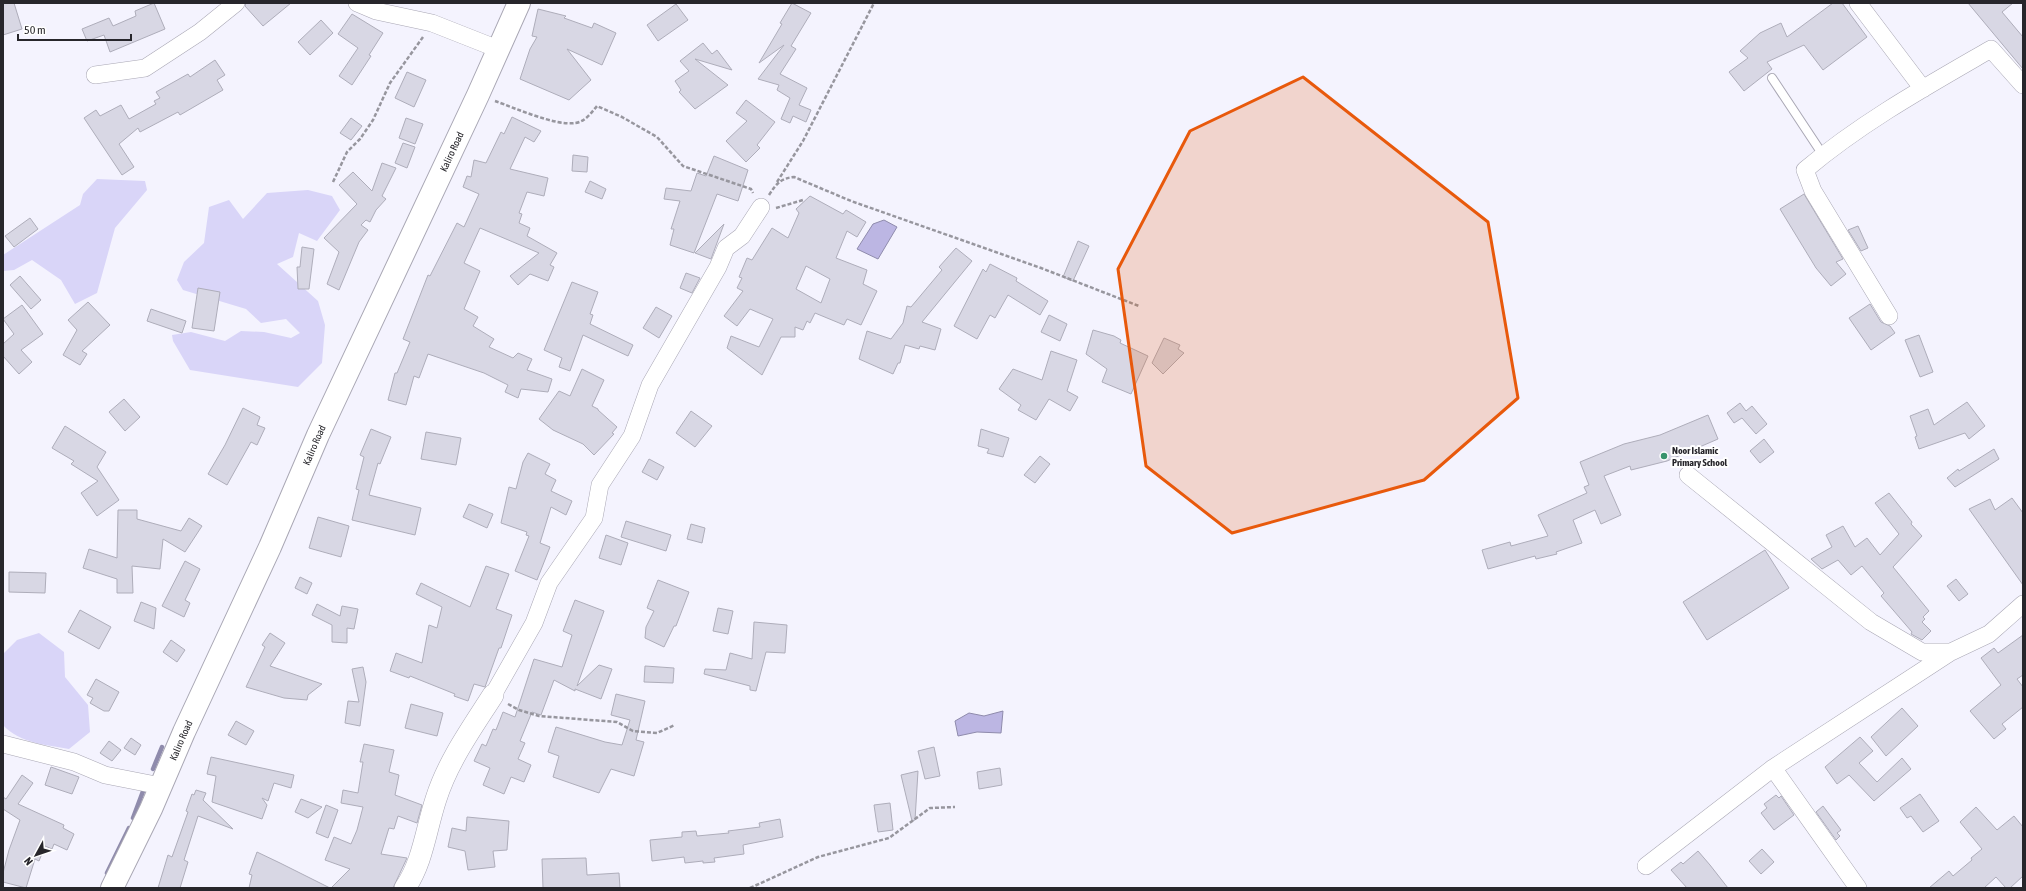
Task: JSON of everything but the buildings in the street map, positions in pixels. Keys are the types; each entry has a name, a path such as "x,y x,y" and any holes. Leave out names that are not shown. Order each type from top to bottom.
{"main road":[{"name":"Kaliro Road","path":"112,888 161,786 206,683 270,547 318,435 478,95 519,3"}],"street":[{"path":"94,75 145,68 200,32 236,3"},
{"path":"357,3 376,11 432,23 498,49"},
{"path":"1858,3 1923,89"},
{"path":"1889,316 1813,191 1805,170 1823,155 1889,110 1991,48 2023,85"},
{"path":"405,888 413,876 424,846 436,798 459,746 493,695 534,624 549,583 594,518 600,485 632,436 650,385 718,267 726,248 742,236 760,207"},
{"path":"1688,475 1871,622 1922,652 1951,652"},
{"path":"1646,866 1773,768 1951,652 1989,634 2023,604"},
{"path":"3,744 74,762 105,775 161,786"},
{"path":"1773,768 1858,888"}],"lane":[{"path":"1772,78 1823,155"}],"path":[{"path":"760,207 803,141 874,3"},
{"path":"333,182 347,152 360,139 373,120 390,83 432,23"},
{"path":"478,95 550,120 576,123 587,117 596,106 622,117 657,137 683,166 751,189 760,207"},
{"path":"775,186 784,178 794,176 851,201 1041,268 1139,306"},
{"path":"760,207 776,208 803,200"},
{"path":"493,695 519,710 539,716 617,722 633,730 657,733 675,725"},
{"path":"750,888 818,857 889,838 930,808 955,807"}],"highlighted area":[{"path":"1303,77 1488,222 1518,398 1424,480 1232,533 1146,466 1118,269 1190,131"}],"shaded area":[{"path":"97,179 145,181 147,190 115,228 97,293 75,304 61,280 32,260 14,270 3,271 3,255 80,205 83,194"},
{"path":"308,190 332,196 340,210 317,241 299,233 293,257 277,264 318,301 325,325 322,363 298,387 190,370 173,341 172,335 191,332 225,341 241,331 264,332 291,338 300,333 286,319 261,323 246,309 183,290 177,280 184,262 204,243 209,207 229,200 243,219 267,193"},
{"path":"884,220 897,227 878,259 857,249 873,224"},
{"path":"39,633 64,652 65,677 88,705 90,732 69,749 25,739 17,736 3,725 3,654 17,640"},
{"path":"1003,711 1001,733 977,732 958,736 955,721 969,713 984,716"}],"waterway":[{"path":"153,769 162,747"},
{"path":"133,818 145,786"},
{"path":"107,873 129,828"}],"place":[{"name":"Noor Islamic Primary School","path":"1664,456"}]}
